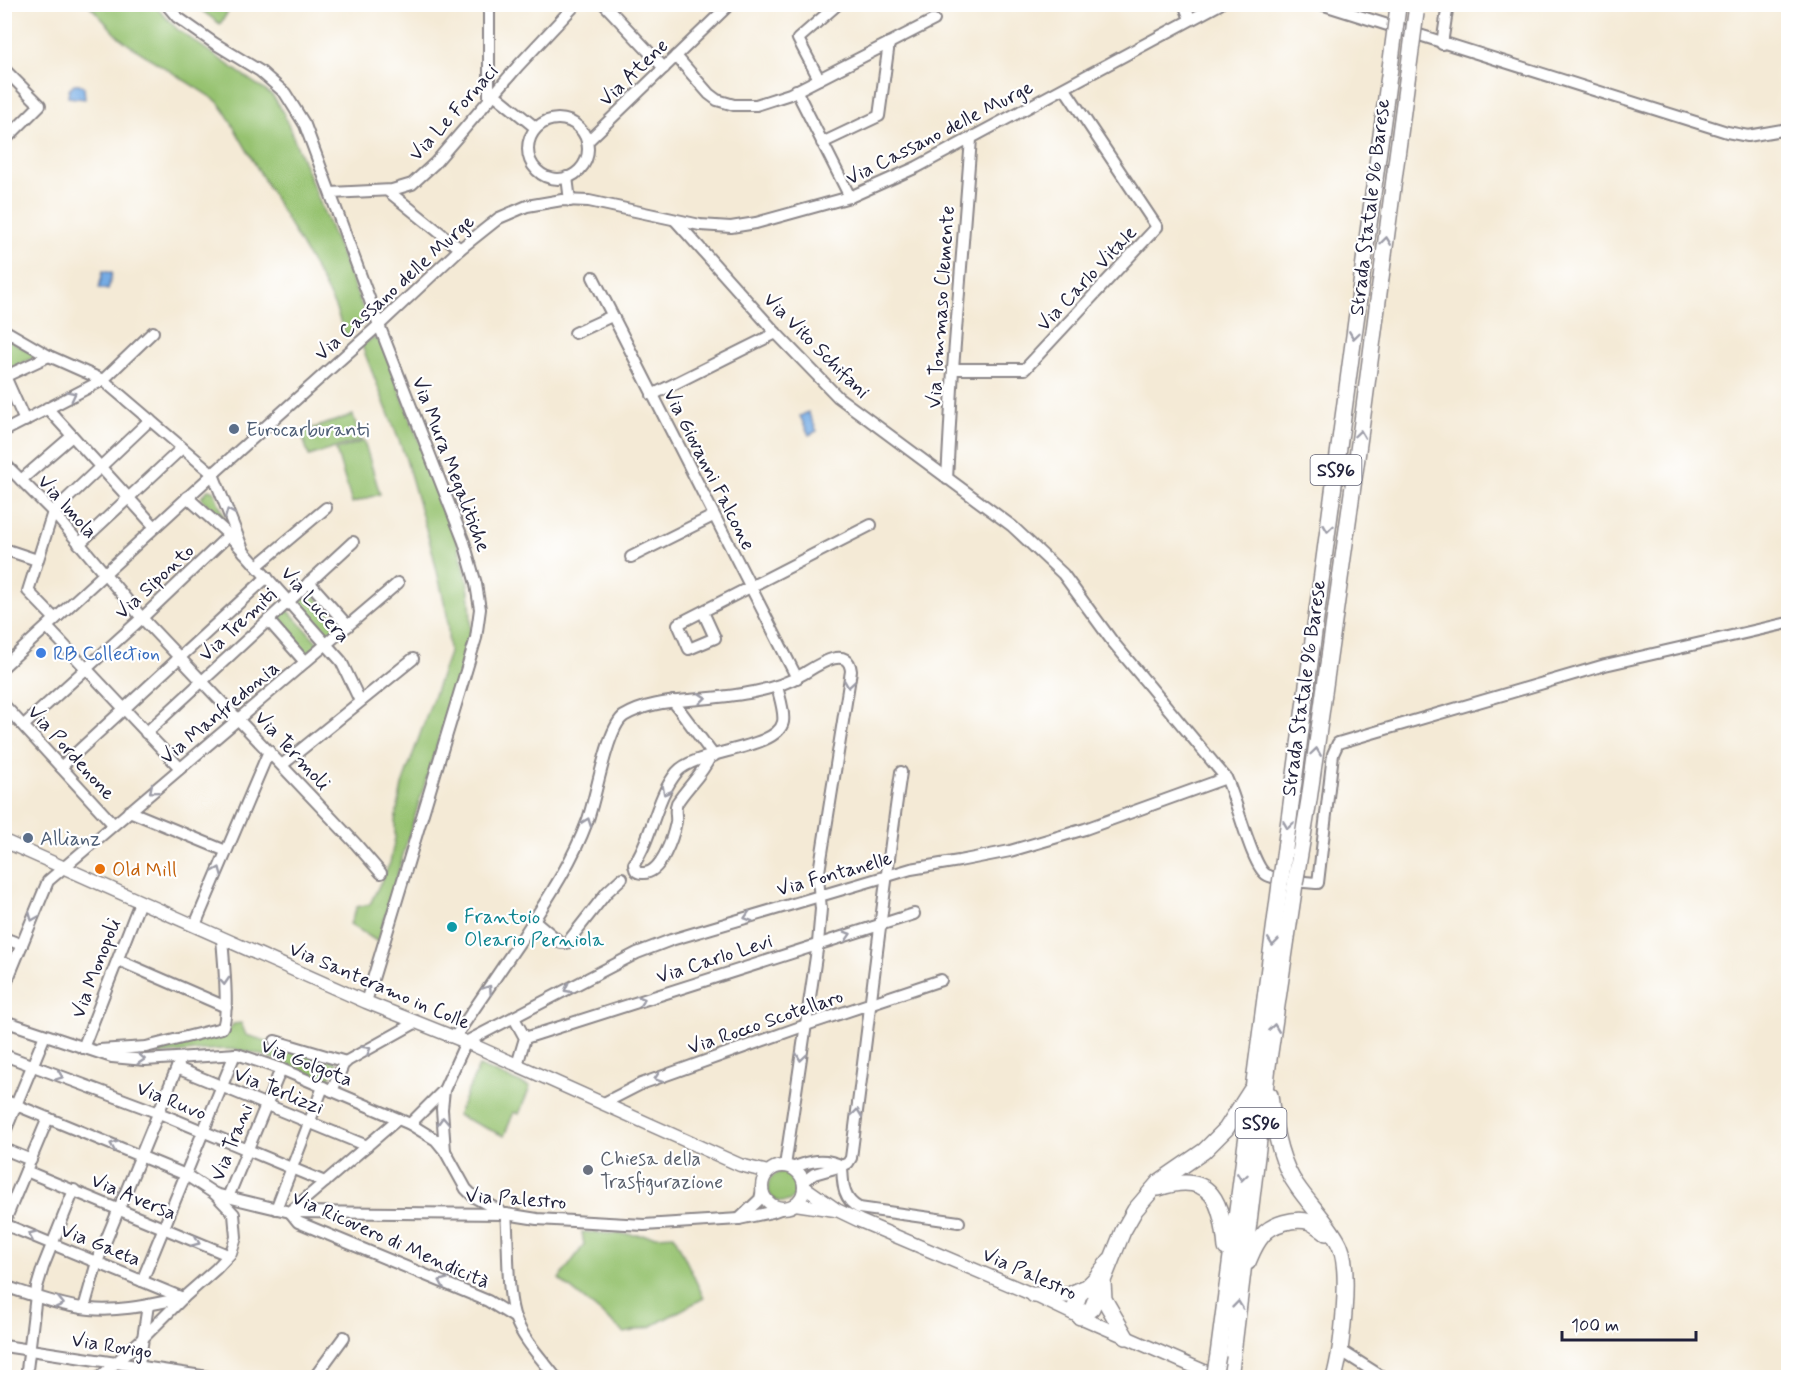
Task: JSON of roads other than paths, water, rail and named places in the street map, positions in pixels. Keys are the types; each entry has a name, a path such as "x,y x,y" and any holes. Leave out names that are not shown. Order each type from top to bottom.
{"highway":[{"name":"Strada Statale 96 Barese","path":"1211,1375 1218,1355 1235,1275 1268,1066 1289,878 1399,6"},
{"name":"Strada Statale 96 Barese","path":"1231,1370 1235,1275 1254,1085 1289,878 1309,800 1362,422 1416,9"},
{"path":"1268,1066 1277,1140 1295,1183 1339,1244 1344,1257 1346,1274 1338,1368"},
{"path":"1110,1260 1078,1294 1075,1308 1080,1317 1092,1308 1123,1231 1150,1191 1159,1182 1204,1152 1226,1129 1254,1085"},
{"path":"1150,1191 1173,1183 1196,1183 1215,1196 1223,1219 1235,1275"},
{"path":"1235,1275 1263,1234 1281,1224 1308,1221 1339,1244"},
{"path":"1102,1281 1104,1299 1126,1337"},
{"path":"1034,1295 1068,1295 1087,1287"}],"main road":[{"name":"Via Santeramo in Colle","path":"4,842 366,1002 604,1103 740,1165"},
{"path":"740,1165 768,1172"},
{"path":"740,1165 762,1189 767,1201 777,1207 789,1206 800,1200 804,1184 801,1176 788,1167 773,1168 768,1172 762,1189"},
{"name":"Via Palestro","path":"804,1184 837,1210 1220,1377"},
{"name":"Via Palestro","path":"789,1206 837,1210"}],"street":[{"name":"Via Mura Megalitiche","path":"166,4 177,17 205,37 260,71 285,93 305,125 379,325 464,542 476,584 480,609 473,648 366,1002"},
{"path":"489,4 491,97 536,128"},
{"name":"Via Le Fornaci","path":"330,193 407,187 428,170 518,66 576,4"},
{"path":"604,4 664,68"},
{"name":"Via Atene","path":"587,142 730,4"},
{"path":"819,79 798,39 838,4"},
{"path":"1184,4 1190,19"},
{"name":"Via Cassano delle Murge","path":"4,666 10,654 51,623 460,249 499,218 527,206 589,201 700,225 739,225 756,223 850,197 917,167 971,139 1220,4"},
{"path":"1321,4 1727,132 1748,136 1788,129"},
{"path":"1442,44 1448,4"},
{"path":"676,56 709,94 725,103 756,105 796,90 934,20"},
{"path":"822,143 879,116 889,43"},
{"path":"4,69 40,105 4,141"},
{"name":"Via Carlo Vitale","path":"953,369 1025,369 1158,227 1065,89"},
{"path":"796,90 850,197"},
{"path":"563,119 572,122 580,128 587,142 587,157 583,166 576,173 567,177 547,176 533,164 529,155 529,146 536,128 544,122 563,119"},
{"name":"Via Tommaso Clemente","path":"947,479 971,139"},
{"path":"567,177 570,201"},
{"path":"388,190 460,249"},
{"name":"Via Vito Schifani","path":"675,220 776,333 838,397 1011,526 1063,574 1113,641 1226,778 1261,872 1268,876 1318,883 1333,754 1338,743 1605,665 1788,623"},
{"name":"Via Giovanni Falcone","path":"593,277 796,678"},
{"path":"575,333 612,316"},
{"path":"4,330 49,356 103,380 213,474"},
{"path":"4,431 103,380 153,332"},
{"path":"652,395 776,333"},
{"path":"25,421 5,376 49,356"},
{"path":"47,408 155,527"},
{"path":"150,420 53,512 28,591 87,668 180,768"},
{"path":"21,480 72,436"},
{"path":"79,544 182,448"},
{"name":"Via Imola","path":"4,463 53,512 105,573"},
{"name":"Via Lucera","path":"213,474 244,552"},
{"name":"Via Lucera","path":"187,498 229,535 341,661 360,701"},
{"name":"Via Lucera","path":"257,566 326,508"},
{"path":"631,558 713,516"},
{"path":"703,612 871,525"},
{"name":"Via Siponto","path":"24,725 229,535"},
{"name":"Via Tremiti","path":"146,733 353,542"},
{"path":"4,549 37,560"},
{"name":"Via Termoli","path":"105,573 142,618 381,873"},
{"path":"61,767 267,577"},
{"name":"Via Lucera","path":"309,582 348,626"},
{"name":"Via Manfredonia","path":"4,988 48,881 399,583"},
{"path":"268,620 305,662"},
{"path":"556,1377 522,1332 514,1317 506,1214 474,1197 466,1189 445,1151 444,1090 460,1040 578,847 590,815 617,722 641,708 673,701 744,693 777,686 796,678 830,658 840,659 850,667 818,878 820,895 818,943 788,1167 814,1160 831,1161 842,1166"},
{"path":"282,765 413,659"},
{"path":"534,920 561,943 567,943 607,892 636,868 665,790 676,773 689,764 754,744 779,731 783,722 777,686"},
{"path":"673,701 712,756"},
{"name":"Via Pordenone","path":"4,705 113,824"},
{"path":"195,925 269,752"},
{"path":"636,868 644,874 662,861 676,820 677,804 712,756"},
{"path":"804,1184 814,1174 842,1166 851,1158 872,1002 885,877 901,772"},
{"name":"Via Fontanelle","path":"460,1040 514,1018 654,945 911,869 1010,851 1074,832 1226,778"},
{"path":"129,811 226,851"},
{"name":"Via Monopoli","path":"88,1049 140,902"},
{"name":"Via Carlo Levi","path":"525,1038 915,914"},
{"path":"4,938 22,945"},
{"path":"118,960 226,1007 222,938"},
{"name":"Via Rocco Scotellaro","path":"604,1103 641,1084 872,1002 941,980"},
{"name":"Via Golgota","path":"88,1049 146,1047 222,1028 226,1007"},
{"path":"514,1018 525,1038 517,1065"},
{"name":"Via Golgota","path":"4,1021 112,1057 179,1063 235,1054 248,1056 410,1124 436,1140 445,1151"},
{"path":"276,1209 309,1122 346,1062 417,1022"},
{"path":"4,1134 45,1035"},
{"path":"274,1041 346,1062"},
{"path":"142,1281 235,1054"},
{"name":"Via Ruvo","path":"4,1055 159,1113 325,1182"},
{"path":"84,1308 97,1262 179,1063"},
{"name":"Via Terlizzi","path":"179,1063 222,1087 367,1146"},
{"name":"Via Trani","path":"221,1197 247,1150 281,1069"},
{"path":"410,1124 444,1090"},
{"name":"Via Ricovero di Mendicità","path":"4,1100 186,1175 221,1197 290,1212 297,1222 488,1301 514,1317"},
{"path":"4,1223 9,1198 28,1165 48,1118"},
{"path":"290,1212 398,1119"},
{"name":"Via Aversa","path":"4,1149 74,1191 228,1255"},
{"path":"842,1166 847,1200 859,1208 960,1222"},
{"path":"739,1219 760,1199 762,1189"},
{"path":"26,1377 36,1297 43,1267 74,1191"},
{"path":"99,1377 116,1364 228,1255 235,1243 236,1228 234,1214 221,1197"},
{"name":"Via Palestro","path":"290,1212 506,1214 537,1219 644,1226 739,1219 789,1206"},
{"name":"Via Gaeta","path":"4,1223 183,1298"},
{"path":"4,1286 36,1297 84,1308 105,1310 183,1298"},
{"path":"138,1372 148,1305"},
{"path":"314,1377 344,1337"},
{"name":"Via Rovigo","path":"4,1346 116,1364 138,1372 215,1377"},
{"path":"1338,1368 1384,1377"}],"water":[{"path":"74,84 84,87 85,99 68,97 69,90"},
{"path":"103,271 112,273 108,290 99,288"},
{"path":"808,412 817,431 809,435 800,416"}],"place":[{"name":"Eurocarburanti","path":"234,429"},
{"name":"RB Collection","path":"41,653"},
{"name":"Allianz","path":"28,838"},
{"name":"Old Mill","path":"100,869"},
{"name":"Frantoio Oleario Perniola","path":"452,927"},
{"name":"Chiesa della Trasfigurazione","path":"588,1170"}]}
